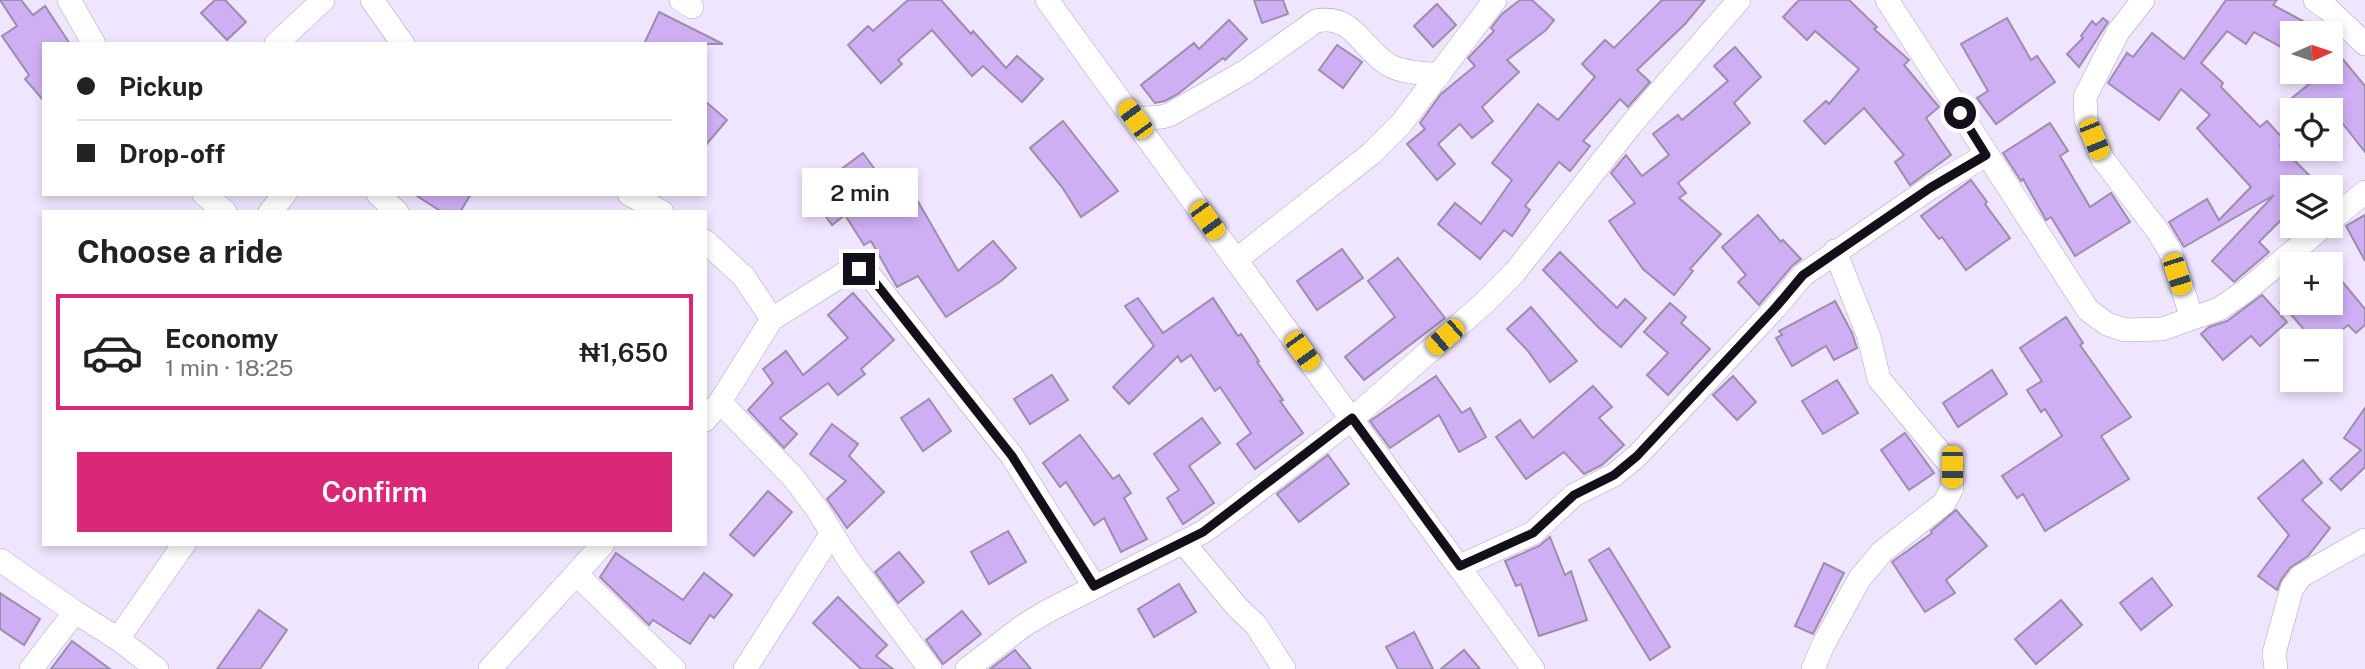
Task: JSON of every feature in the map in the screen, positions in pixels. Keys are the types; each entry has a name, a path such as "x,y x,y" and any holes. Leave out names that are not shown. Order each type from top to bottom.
{"street":[{"path":"69,0 93,42"},
{"path":"278,42 323,0"},
{"path":"372,0 402,42"},
{"path":"1047,0 1533,669"},
{"path":"1236,260 1372,153 1401,124 1494,0"},
{"path":"967,669 1023,626 1094,586 1183,542 1221,519 1352,418 1515,272 1630,126 1740,0"},
{"path":"2143,0 2118,32 2085,97 2086,120 2102,158 2170,251 2192,318"},
{"path":"2315,0 2365,44"},
{"path":"1894,3 1986,155 2088,310 2107,324 2125,330 2162,329 2219,309 2309,238"},
{"path":"1135,119 1171,114 1246,71 1316,21 1330,19 1343,22 1388,65 1438,75"},
{"path":"1460,566 1533,533 1574,495 1614,475 1637,456 1803,275 1930,188 1986,155"},
{"path":"2343,210 2365,192"},
{"path":"206,196 223,210"},
{"path":"272,210 283,196"},
{"path":"633,196 658,210"},
{"path":"707,243 744,277 772,319"},
{"path":"1813,669 1823,645 1860,578 1882,552 1944,503 1952,488 1952,467 1879,379 1869,337 1835,251"},
{"path":"707,418 720,402 772,319 847,272 859,269 867,272 1012,456 1094,586"},
{"path":"720,402 793,477 817,509 850,562 930,669"},
{"path":"745,669 832,533"},
{"path":"2276,669 2274,653 2292,588 2301,576 2365,540"},
{"path":"1183,542 1237,607 1256,625 1284,669"},
{"path":"118,639 183,546"},
{"path":"490,669 601,546"},
{"path":"0,560 118,639 157,669"},
{"path":"576,574 674,669"},
{"path":"31,669 75,612"}],"building":[{"path":"0,0 21,0 33,15 45,6 69,42 42,42 42,99 25,79 29,75 2,36 17,26"},
{"path":"215,0 225,0 246,22 227,40 201,13"},
{"path":"908,0 941,0 1006,68 1017,56 1043,79 1022,102 983,66 972,76 932,30 898,60 902,64 881,83 848,45 868,26 873,31"},
{"path":"1254,0 1283,0 1288,14 1262,23"},
{"path":"1520,0 1532,0 1554,20 1546,30 1507,60 1519,72 1482,107 1493,121 1472,138 1460,124 1438,144 1455,164 1437,180 1407,144 1425,129 1420,123 1441,94 1475,66 1468,58 1494,31 1491,28 1502,14"},
{"path":"1662,0 1705,0 1685,24 1637,70 1650,82 1628,107 1620,99 1583,141 1590,146 1570,171 1559,162 1525,206 1530,210 1512,236 1504,230 1480,259 1438,224 1455,203 1481,224 1512,180 1492,163 1538,104 1558,120 1595,77 1582,64 1605,40 1614,48"},
{"path":"1799,0 1849,0 1877,27 1874,29 1909,60 1904,65 1939,107 1926,118 1951,155 1910,185 1895,162 1904,155 1864,108 1825,144 1804,121 1826,101 1829,104 1859,69 1815,31 1807,40 1783,17"},
{"path":"2226,0 2277,0 2273,5 2303,21 2280,21 2280,46 2254,32 2246,44 2227,31 2201,63 2223,83 2221,87 2260,127 2267,121 2280,135 2280,161 2295,161 2309,175 2280,175 2280,221 2259,242 2269,252 2234,282 2212,261 2274,195 2184,247 2169,222 2207,199 2219,220 2251,187 2197,128 2210,115 2181,89 2159,120 2108,83 2127,53 2133,57 2152,33 2184,59"},
{"path":"1437,4 1456,25 1433,47 1414,26"},
{"path":"659,12 723,44 707,42 645,42"},
{"path":"2007,18 2031,60 2037,56 2055,82 1996,124 1977,98 1988,91 1961,44"},
{"path":"2103,18 2108,22 2079,67 2067,54 2083,38 2081,36 2092,21 2096,25"},
{"path":"1229,20 1247,39 1225,60 1223,58 1178,94 1155,103 1141,85 1194,43 1199,49"},
{"path":"1337,45 1362,62 1343,88 1319,70"},
{"path":"1735,47 1761,77 1734,103 1750,123 1678,183 1686,193 1679,198 1721,234 1690,269 1693,271 1674,295 1643,269 1609,221 1635,203 1611,173 1626,155 1642,176 1669,155 1653,134 1678,115 1682,120 1728,81 1714,66"},
{"path":"2343,59 2365,86 2365,152 2343,124 2343,98 2292,98 2309,84 2343,84"},
{"path":"707,103 727,120 707,144"},
{"path":"1063,121 1118,191 1081,217 1062,187 1030,148"},
{"path":"2050,123 2068,151 2060,156 2090,207 2111,193 2130,222 2075,256 2051,217 2046,220 2023,179 2021,181 2003,153"},
{"path":"863,153 889,189 905,179 958,271 993,241 1016,268 946,317 918,276 897,287 871,241 864,245 845,215 832,225 809,193"},
{"path":"1971,180 2010,238 1966,270 1942,237 1939,239 1921,216"},
{"path":"417,196 470,196 461,210 439,210"},
{"path":"1758,215 1781,242 1783,240 1801,259 1759,305 1738,282 1746,275 1722,247"},
{"path":"2365,215 2365,261 2346,226"},
{"path":"1342,249 1363,278 1317,310 1297,281"},
{"path":"1560,252 1617,308 1625,299 1646,318 1621,347 1543,270"},
{"path":"1398,258 1445,318 1364,380 1345,357 1395,317 1368,281"},
{"path":"2343,282 2365,309 2365,325 2356,333 2348,325 2343,329 2304,329 2291,315 2343,315"},
{"path":"853,293 894,340 861,369 865,374 838,395 828,383 780,418 797,434 784,448 748,410 773,383 763,369 786,351 803,375 848,338 828,315"},
{"path":"2262,295 2287,322 2260,346 2251,336 2223,360 2201,334 2209,327 2227,321"},
{"path":"1138,298 1163,333 1213,298 1238,336 1241,334 1259,361 1257,362 1283,400 1280,401 1303,433 1255,469 1237,444 1251,433 1220,387 1215,391 1191,355 1181,362 1178,356 1129,404 1113,387 1154,346 1125,306"},
{"path":"1835,301 1857,348 1834,360 1826,346 1792,366 1776,338 1782,335 1779,331"},
{"path":"1670,303 1686,317 1681,323 1710,349 1668,395 1647,375 1668,353 1644,332"},
{"path":"1531,307 1577,361 1550,382 1528,351 1507,329"},
{"path":"2066,317 2083,343 2080,345 2131,417 2101,436 2129,479 2045,531 2023,494 2017,498 2002,476 2062,436 2045,409 2041,412 2027,390 2042,381 2020,348"},
{"path":"1992,370 2007,394 1958,427 1943,403"},
{"path":"1052,375 1068,400 1030,424 1014,399"},
{"path":"1436,376 1462,413 1470,408 1486,437 1459,452 1439,415 1390,448 1370,421"},
{"path":"1733,376 1756,402 1737,420 1713,395"},
{"path":"1837,380 1858,413 1823,434 1802,401"},
{"path":"1593,386 1612,407 1599,418 1624,445 1602,465 1584,474 1564,452 1526,479 1496,437 1520,420 1533,438"},
{"path":"929,399 951,431 923,451 901,418"},
{"path":"2365,408 2365,467 2341,490 2330,479 2361,450 2344,438"},
{"path":"1202,418 1220,443 1189,466 1214,503 1183,524 1167,498 1179,490 1154,454"},
{"path":"832,424 858,444 849,456 884,492 847,528 827,499 846,481 810,454"},
{"path":"1905,433 1934,473 1909,490 1881,450"},
{"path":"1080,435 1113,479 1119,475 1131,493 1124,498 1147,539 1121,552 1104,518 1094,525 1066,482 1060,487 1043,463"},
{"path":"1328,455 1349,484 1299,522 1277,494"},
{"path":"2303,460 2322,483 2302,500 2330,528 2308,556 2290,568 2277,590 2258,576 2289,535 2258,498"},
{"path":"768,491 792,512 754,556 730,535"},
{"path":"1956,510 1987,546 1946,580 1955,593 1925,612 1892,562 1932,533 1931,531"},
{"path":"1008,531 1026,562 989,584 971,552"},
{"path":"1550,537 1565,575 1571,571 1587,620 1539,636 1521,584 1516,586 1505,561 1539,546"},
{"path":"1609,548 1670,647 1650,660 1589,560"},
{"path":"899,552 924,582 898,603 875,572"},
{"path":"616,553 683,600 704,573 732,595 714,618 710,615 690,644 653,620 649,625 600,577"},
{"path":"1824,563 1844,573 1813,634 1795,626"},
{"path":"2152,578 2172,605 2141,630 2120,603"},
{"path":"1179,584 1196,612 1154,637 1138,609"},
{"path":"0,593 40,619 24,645 0,629"},
{"path":"838,597 887,645 876,656 893,669 861,669 813,623"},
{"path":"2061,600 2082,625 2036,664 2015,639"},
{"path":"259,610 287,630 260,669 217,669"},
{"path":"962,611 981,634 943,664 926,640"},
{"path":"1414,632 1433,669 1398,669 1386,647"},
{"path":"72,641 110,669 51,669"},
{"path":"1015,650 1031,669 990,669"},
{"path":"1464,650 1480,669 1441,669"}],"route":[{"path":"859,269 867,272 1012,456 1094,586 1203,532 1352,418 1460,566 1533,533 1574,495 1614,475 1637,456 1803,275 1930,188 1986,155 1960,113"}]}
